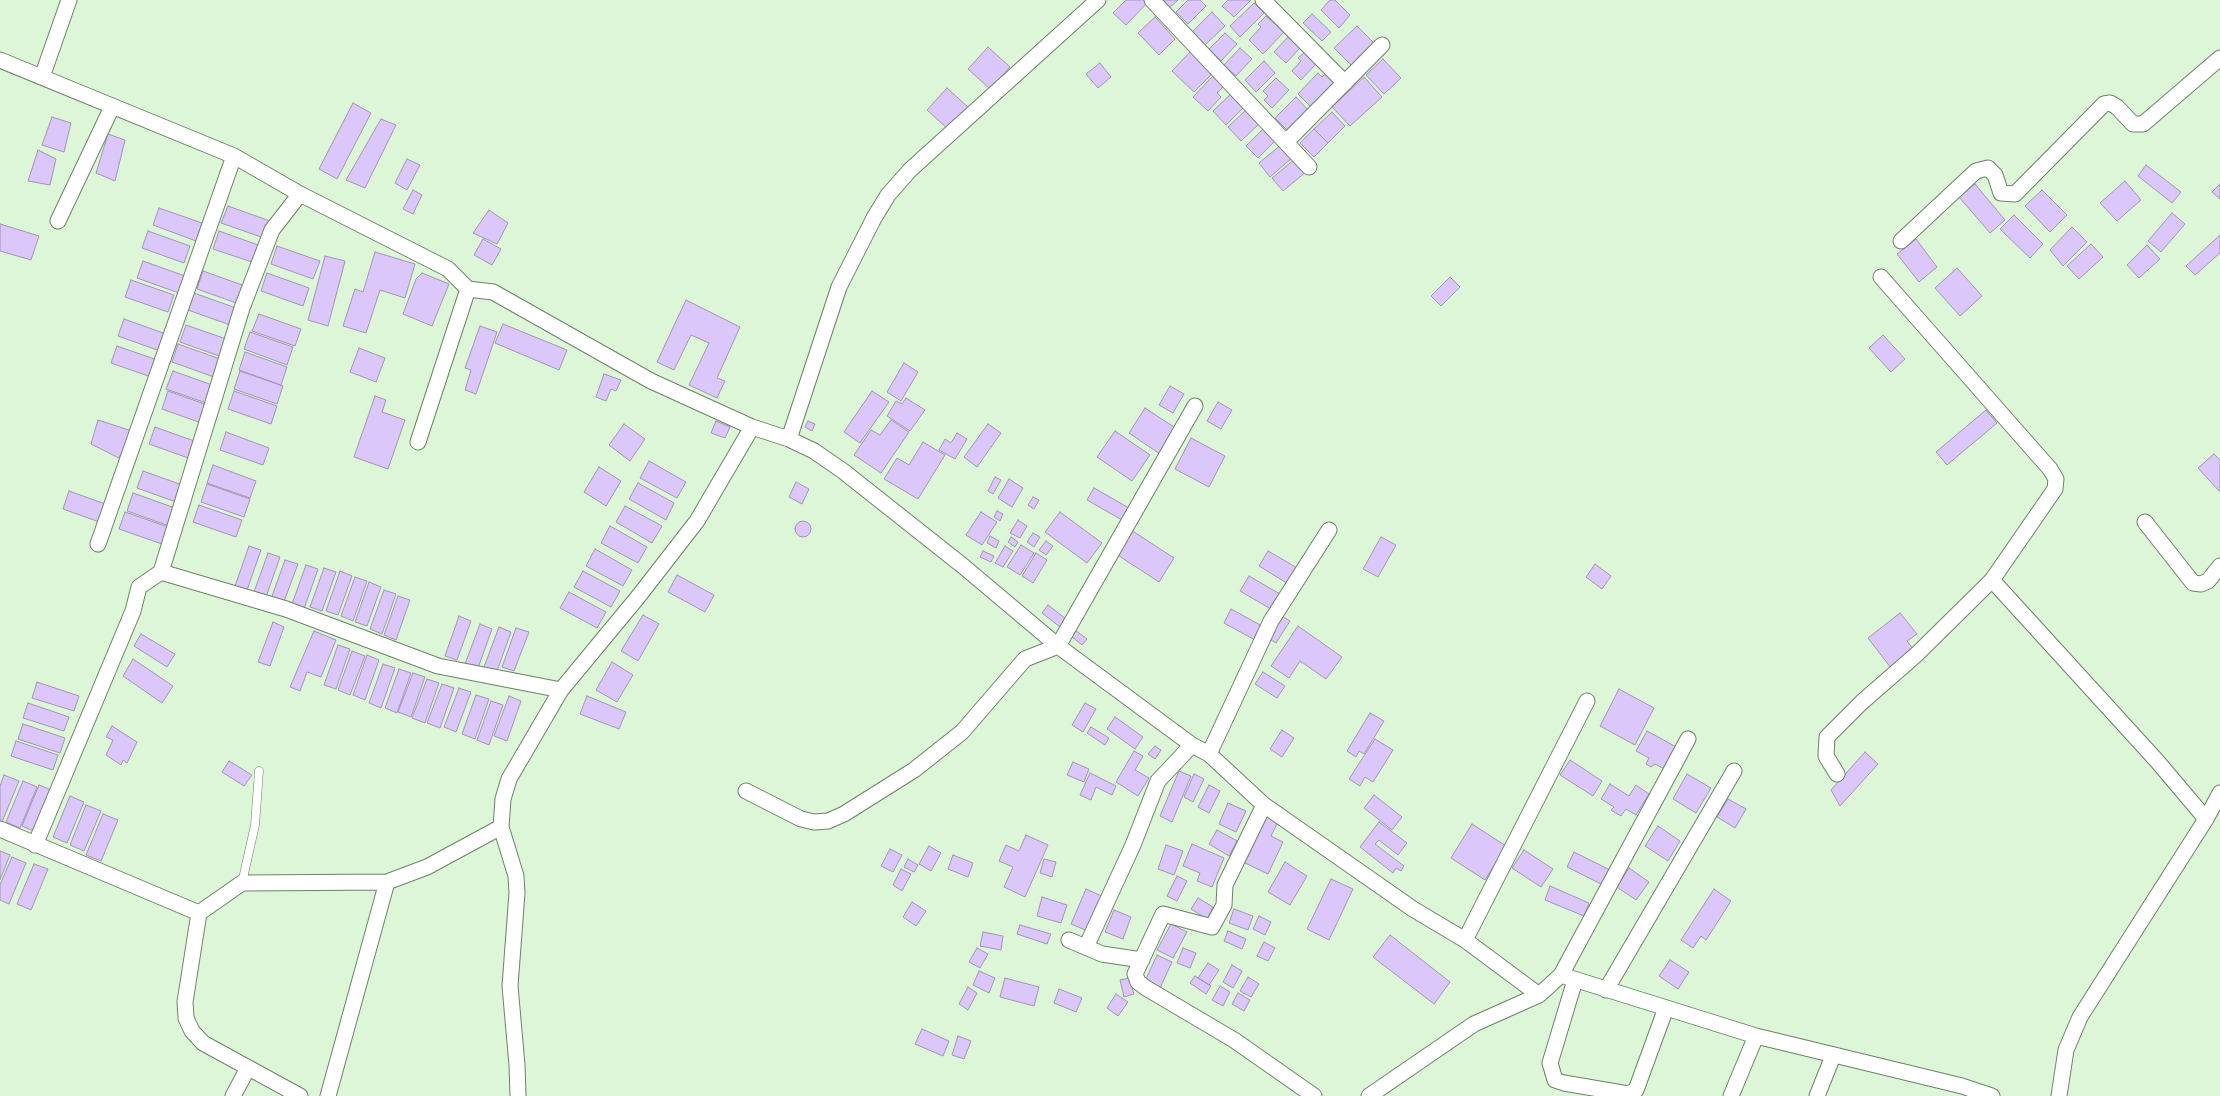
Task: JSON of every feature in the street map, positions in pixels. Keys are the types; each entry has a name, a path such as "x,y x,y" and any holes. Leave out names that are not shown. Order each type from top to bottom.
{"street":[{"path":"42,77 69,0"},
{"path":"1152,0 1309,167"},
{"path":"1263,0 1345,82"},
{"path":"789,439 839,287 874,218 888,196 910,170 1089,3"},
{"path":"1286,142 1382,45"},
{"path":"1901,242 1976,171 1988,168 1995,175 2001,193 2015,194 2104,104 2110,103 2117,107 2133,124 2143,124 2220,58"},
{"path":"0,60 234,156 300,194 448,269 468,288 493,292 651,382 752,427 789,439 814,451 843,471 963,566 1058,646 1192,745 1209,754 1264,805 1413,909 1465,940 1539,995"},
{"path":"58,221 112,107"},
{"path":"98,544 234,156"},
{"path":"35,845 133,611 139,587 161,572 242,308 272,230 300,194"},
{"path":"1837,774 1826,756 1827,737 1862,702 1917,654 1992,580 2055,489 2056,479 2050,469 1881,277"},
{"path":"418,442 468,288"},
{"path":"746,791 801,819 814,822 828,821 844,814 914,770 962,732 1025,660 1058,646 1195,406"},
{"path":"518,1096 510,986 516,876 501,827 503,799 509,780 561,690 638,597 697,521 752,427"},
{"path":"2146,522 2194,583 2201,584 2208,581 2220,566"},
{"path":"1209,754 1271,621 1330,530"},
{"path":"161,572 286,609 438,666 561,690"},
{"path":"1992,580 2157,761 2206,819"},
{"path":"1465,940 1587,701"},
{"path":"1666,1008 1636,1090 1628,1094 1555,1080 1550,1063 1568,977 1688,739"},
{"path":"1086,947 1133,845 1158,780 1192,745"},
{"path":"1606,990 1734,771"},
{"path":"2059,1096 2066,1050 2080,1017 2206,819 2220,793"},
{"path":"1264,805 1225,885 1224,905 1212,927 1162,914 1135,974 1138,982 1146,988 1234,1040 1314,1096"},
{"path":"300,1096 203,1043 192,1031 186,1018 185,1002 199,913 242,883 387,882 427,867 501,827"},
{"path":"0,829 199,913"},
{"path":"328,1096 387,882"},
{"path":"1069,940 1102,954 1142,960"},
{"path":"1568,977 1756,1036 1962,1086 1992,1096"},
{"path":"1369,1096 1474,1024 1539,995 1568,977"},
{"path":"1731,1096 1756,1036"},
{"path":"1817,1096 1833,1056"},
{"path":"233,1096 248,1068"}],"lane":[{"path":"242,883 255,825 259,771"}],"building":[{"path":"1126,0 1144,0 1147,3 1126,25 1113,13"},
{"path":"1159,0 1178,0 1168,9"},
{"path":"1188,0 1200,0 1206,6 1188,24 1176,12"},
{"path":"1228,0 1251,0 1234,17 1222,6"},
{"path":"1330,0 1335,0 1350,15 1339,28 1321,10"},
{"path":"1254,3 1264,13 1240,37 1230,26"},
{"path":"1212,12 1225,26 1205,45 1192,32"},
{"path":"1312,14 1331,32 1322,41 1303,23"},
{"path":"1266,16 1284,32 1263,54 1249,40 1261,27 1258,24"},
{"path":"1155,17 1175,39 1159,55 1138,33"},
{"path":"1357,26 1375,44 1352,66 1334,48"},
{"path":"1225,33 1237,44 1221,61 1209,49"},
{"path":"1288,37 1300,48 1286,63 1274,52"},
{"path":"988,47 1010,67 990,89 968,69"},
{"path":"1240,48 1252,59 1236,76 1224,65"},
{"path":"1191,51 1213,73 1194,92 1172,71"},
{"path":"1304,53 1316,64 1301,80 1292,71 1301,61 1298,58"},
{"path":"1383,59 1401,78 1384,94 1366,75"},
{"path":"1264,61 1275,73 1256,92 1245,80"},
{"path":"1100,63 1111,77 1098,88 1086,74"},
{"path":"1318,73 1322,77 1325,74 1335,84 1312,108 1298,94"},
{"path":"1213,76 1224,86 1217,93 1221,97 1208,111 1193,97"},
{"path":"1364,77 1382,97 1350,126 1332,107"},
{"path":"1276,78 1289,90 1272,108 1264,100 1268,96 1263,91"},
{"path":"947,88 969,108 949,130 927,110"},
{"path":"1230,95 1243,108 1226,125 1213,111"},
{"path":"1296,97 1309,111 1288,131 1275,118"},
{"path":"353,103 371,113 337,179 319,169"},
{"path":"1246,110 1259,124 1241,141 1228,127"},
{"path":"1332,112 1345,126 1328,143 1314,129"},
{"path":"52,117 71,123 64,152 42,145"},
{"path":"381,119 396,125 365,188 346,180"},
{"path":"1264,128 1276,140 1258,158 1246,146"},
{"path":"1314,129 1328,143 1314,157 1300,143"},
{"path":"108,134 125,140 115,181 96,173"},
{"path":"1282,144 1293,157 1270,177 1259,163"},
{"path":"38,150 56,159 50,185 28,181"},
{"path":"407,159 420,165 407,190 395,183"},
{"path":"1295,159 1306,172 1283,191 1272,178"},
{"path":"2146,165 2181,192 2172,203 2138,176"},
{"path":"2125,181 2141,200 2117,221 2100,203"},
{"path":"1975,184 2005,220 1990,233 1959,197"},
{"path":"2220,184 2220,199 2212,192"},
{"path":"413,190 422,195 413,214 403,209"},
{"path":"2042,190 2067,215 2050,232 2025,206"},
{"path":"228,206 270,221 264,238 221,223"},
{"path":"159,208 202,223 196,241 153,225"},
{"path":"489,210 508,223 497,244 473,233"},
{"path":"2172,213 2185,224 2161,252 2148,241"},
{"path":"2014,215 2043,244 2030,258 2000,229"},
{"path":"0,224 39,236 31,260 0,251"},
{"path":"2072,227 2087,242 2063,266 2050,250"},
{"path":"148,231 190,246 184,263 142,248"},
{"path":"219,231 261,246 255,263 213,249"},
{"path":"2220,235 2220,253 2195,275 2186,266"},
{"path":"483,239 501,249 492,265 474,255"},
{"path":"1916,239 1937,267 1919,282 1897,254"},
{"path":"2091,244 2103,257 2079,279 2067,266"},
{"path":"2147,245 2160,259 2139,278 2127,265"},
{"path":"277,246 320,261 313,279 271,264"},
{"path":"375,252 415,264 405,298 380,290 366,333 343,326 355,289 363,292"},
{"path":"325,256 345,261 328,326 308,320"},
{"path":"143,261 185,276 179,293 137,278"},
{"path":"1957,268 1982,296 1960,316 1935,288"},
{"path":"203,271 245,286 239,304 197,289"},
{"path":"267,273 309,288 303,306 261,291"},
{"path":"422,273 449,284 432,326 403,314 416,279"},
{"path":"1450,277 1460,287 1441,306 1431,296"},
{"path":"131,280 174,295 168,312 125,297"},
{"path":"194,293 236,308 230,325 188,310"},
{"path":"686,300 740,327 717,378 725,381 717,398 689,385 709,343 691,335 674,370 657,362"},
{"path":"259,314 301,329 295,346 252,331"},
{"path":"124,319 166,334 160,351 118,336"},
{"path":"503,324 567,350 559,370 495,343"},
{"path":"186,325 229,340 222,357 180,342"},
{"path":"480,326 497,332 476,394 465,390 471,370 465,368"},
{"path":"250,332 293,347 287,365 244,349"},
{"path":"1883,335 1905,359 1891,372 1869,348"},
{"path":"178,344 220,359 214,377 172,362"},
{"path":"117,346 160,361 154,378 111,363"},
{"path":"359,348 385,358 376,382 350,372"},
{"path":"245,352 287,367 281,385 239,370"},
{"path":"904,363 918,372 901,401 887,392"},
{"path":"173,371 215,386 209,404 166,389"},
{"path":"240,371 283,386 277,404 234,389"},
{"path":"604,374 621,380 616,391 611,389 606,401 596,397"},
{"path":"1170,386 1184,394 1173,413 1159,405"},
{"path":"168,391 210,406 204,424 162,409"},
{"path":"234,391 277,406 271,424 228,409"},
{"path":"872,391 889,402 860,443 844,432"},
{"path":"375,396 386,400 382,412 405,420 388,469 354,457"},
{"path":"906,398 925,410 910,431 887,416 896,401 902,404"},
{"path":"1218,402 1232,410 1221,429 1207,421"},
{"path":"1145,408 1177,429 1160,454 1129,433"},
{"path":"1986,410 1997,423 1947,465 1936,452"},
{"path":"98,420 132,431 119,458 91,444"},
{"path":"891,420 909,432 881,473 854,455 871,430 880,435"},
{"path":"716,421 730,427 725,438 711,433"},
{"path":"808,421 815,424 812,431 805,427"},
{"path":"624,424 645,439 630,461 609,445"},
{"path":"988,424 1001,433 977,467 964,457"},
{"path":"155,427 197,442 191,459 149,444"},
{"path":"1115,431 1150,455 1132,481 1097,457"},
{"path":"226,432 269,448 263,465 220,450"},
{"path":"957,433 967,439 955,459 939,450 945,439 951,443"},
{"path":"1191,438 1225,456 1209,487 1175,469"},
{"path":"923,442 945,455 918,499 884,479 897,458 909,465"},
{"path":"2214,454 2220,460 2220,492 2198,468"},
{"path":"649,461 686,482 677,498 640,478"},
{"path":"213,465 256,481 250,498 207,483"},
{"path":"599,467 621,481 606,506 584,492"},
{"path":"143,471 185,486 179,503 137,488"},
{"path":"995,477 1001,480 993,494 988,491"},
{"path":"1009,479 1023,488 1012,507 998,498"},
{"path":"796,482 809,489 802,504 789,497"},
{"path":"638,483 674,503 666,520 629,499"},
{"path":"207,484 250,499 244,517 201,502"},
{"path":"1094,488 1129,508 1122,520 1087,500"},
{"path":"69,491 111,506 105,524 63,509"},
{"path":"133,493 175,508 169,526 127,511"},
{"path":"1033,497 1039,500 1034,509 1028,505"},
{"path":"199,505 242,520 236,537 193,522"},
{"path":"625,506 662,526 652,543 616,522"},
{"path":"997,511 1003,514 1000,521 994,517"},
{"path":"125,512 168,527 162,544 119,529"},
{"path":"981,512 997,522 982,545 966,535"},
{"path":"1060,512 1102,543 1087,563 1045,532"},
{"path":"1018,520 1027,526 1020,538 1010,533"},
{"path":"800,521 806,521 811,526 809,535 800,537 795,532 795,526"},
{"path":"610,526 647,547 638,563 601,543"},
{"path":"1128,528 1174,558 1159,582 1113,552"},
{"path":"1033,533 1040,537 1034,547 1027,542"},
{"path":"990,536 999,541 996,548 987,543"},
{"path":"1011,537 1018,542 1015,547 1008,542"},
{"path":"1381,537 1396,545 1378,577 1363,569"},
{"path":"1046,541 1053,546 1046,555 1039,550"},
{"path":"1021,545 1034,553 1020,575 1007,567"},
{"path":"249,546 261,550 247,590 235,586"},
{"path":"1005,546 1013,551 1003,567 995,563"},
{"path":"595,549 632,570 623,586 586,566"},
{"path":"983,551 994,556 991,562 980,557"},
{"path":"1268,551 1299,569 1290,585 1259,566"},
{"path":"268,553 280,557 266,597 254,592"},
{"path":"1036,553 1047,560 1033,583 1022,576"},
{"path":"285,560 298,564 283,604 271,599"},
{"path":"1595,564 1611,576 1602,589 1586,577"},
{"path":"306,565 318,569 304,609 292,604"},
{"path":"324,568 336,572 322,611 310,607"},
{"path":"340,571 352,576 338,615 326,611"},
{"path":"583,571 620,591 611,607 574,587"},
{"path":"677,575 714,595 705,612 668,592"},
{"path":"1249,576 1280,594 1271,609 1240,591"},
{"path":"355,577 367,581 353,621 341,616"},
{"path":"369,582 381,587 367,626 355,622"},
{"path":"384,590 396,594 382,634 370,629"},
{"path":"569,592 606,612 597,628 560,608"},
{"path":"398,596 410,600 396,640 384,635"},
{"path":"1048,605 1066,619 1060,627 1042,613"},
{"path":"1231,609 1262,626 1255,640 1224,623"},
{"path":"1900,613 1917,634 1907,641 1914,650 1891,668 1868,638"},
{"path":"643,615 659,624 638,661 621,651"},
{"path":"1280,615 1290,621 1276,643 1266,637"},
{"path":"459,616 471,621 457,660 445,656"},
{"path":"273,622 284,627 270,666 258,662"},
{"path":"480,624 492,629 478,668 465,664"},
{"path":"1298,626 1342,657 1326,679 1300,661 1289,678 1271,666"},
{"path":"499,627 511,632 497,671 484,667"},
{"path":"516,628 529,632 514,671 502,667"},
{"path":"1075,630 1087,639 1082,645 1071,636"},
{"path":"314,631 336,640 321,677 307,672 300,691 290,687"},
{"path":"141,634 175,654 167,667 134,646"},
{"path":"338,645 350,649 336,689 324,685"},
{"path":"352,651 365,656 350,695 338,690"},
{"path":"367,655 379,660 365,700 353,695"},
{"path":"133,659 173,686 162,703 123,676"},
{"path":"612,662 633,675 617,702 596,690"},
{"path":"383,664 395,668 381,708 369,703"},
{"path":"399,669 411,673 397,713 385,708"},
{"path":"1263,672 1285,686 1277,698 1255,684"},
{"path":"413,673 425,677 411,717 398,712"},
{"path":"427,679 439,683 425,723 412,718"},
{"path":"37,682 79,696 74,711 32,698"},
{"path":"442,684 454,688 440,728 427,723"},
{"path":"459,688 471,692 456,732 444,727"},
{"path":"1619,689 1654,708 1635,745 1600,726"},
{"path":"476,695 489,699 475,739 462,734"},
{"path":"509,696 521,701 507,741 494,736"},
{"path":"587,696 626,712 619,729 580,714"},
{"path":"491,701 503,705 489,745 477,740"},
{"path":"28,703 69,717 64,731 23,718"},
{"path":"1085,703 1096,709 1083,732 1072,725"},
{"path":"1370,713 1384,721 1364,754 1359,751 1356,757 1347,751"},
{"path":"1115,717 1143,737 1135,749 1107,729"},
{"path":"23,724 65,738 60,753 18,739"},
{"path":"112,726 137,742 127,763 123,760 121,765 106,755 113,740 106,737"},
{"path":"1091,727 1109,738 1105,745 1087,733"},
{"path":"1282,730 1294,738 1282,757 1270,749"},
{"path":"1647,731 1680,749 1668,771 1655,764 1651,767 1646,764 1649,758 1636,751"},
{"path":"1375,739 1393,750 1373,782 1365,777 1360,786 1349,779"},
{"path":"16,741 58,755 53,770 11,756"},
{"path":"1155,746 1161,750 1155,759 1148,754"},
{"path":"1134,751 1143,756 1135,770 1149,778 1138,796 1116,782"},
{"path":"1865,752 1878,764 1840,806 1831,790"},
{"path":"1570,760 1602,781 1593,796 1560,775"},
{"path":"229,761 252,775 244,786 222,772"},
{"path":"1073,762 1089,769 1084,782 1067,775"},
{"path":"1179,771 1191,776 1172,822 1160,816"},
{"path":"1090,773 1116,786 1112,795 1096,787 1091,800 1080,795"},
{"path":"1194,774 1204,779 1193,802 1184,797"},
{"path":"1687,774 1711,788 1696,813 1673,799"},
{"path":"4,775 19,781 2,822 0,821 0,786"},
{"path":"23,781 37,787 20,828 6,822"},
{"path":"1610,784 1629,796 1636,785 1649,794 1636,815 1626,809 1621,816 1611,810 1614,807 1601,799"},
{"path":"39,785 54,791 36,832 22,826"},
{"path":"1209,785 1220,791 1209,813 1198,807"},
{"path":"1374,795 1402,817 1392,830 1364,808"},
{"path":"70,796 84,802 67,843 53,837"},
{"path":"1728,799 1746,809 1735,828 1717,817"},
{"path":"1228,803 1246,811 1236,832 1219,824"},
{"path":"86,805 101,811 84,851 70,845"},
{"path":"103,814 118,820 101,861 86,855"},
{"path":"1264,815 1278,822 1271,836 1283,842 1268,874 1241,861"},
{"path":"1379,822 1407,843 1398,855 1379,840 1375,844 1404,866 1401,871 1396,868 1393,873 1360,847"},
{"path":"1472,824 1506,846 1485,880 1451,858"},
{"path":"1658,826 1680,841 1668,861 1645,846"},
{"path":"1217,830 1237,841 1229,856 1209,844"},
{"path":"1026,835 1048,845 1025,897 1004,887 1013,867 999,861 1006,845 1019,851"},
{"path":"1192,844 1224,858 1212,887 1197,881 1200,873 1183,866"},
{"path":"1166,845 1183,851 1174,875 1158,869"},
{"path":"929,846 941,853 931,871 919,864"},
{"path":"890,849 902,855 893,872 881,866"},
{"path":"1524,850 1553,869 1541,887 1512,868"},
{"path":"0,851 10,855 0,880"},
{"path":"1574,852 1612,871 1605,886 1567,867"},
{"path":"953,855 973,863 968,877 948,869"},
{"path":"12,857 26,863 9,904 0,900 0,885"},
{"path":"908,859 918,865 914,872 904,867"},
{"path":"1044,859 1056,862 1052,877 1040,873"},
{"path":"1285,862 1307,876 1290,905 1268,892"},
{"path":"34,864 48,869 31,910 17,904"},
{"path":"1629,868 1649,882 1636,900 1617,887"},
{"path":"901,869 911,874 902,891 893,885"},
{"path":"1177,876 1187,881 1177,901 1167,896"},
{"path":"1331,879 1353,889 1329,940 1307,929"},
{"path":"1550,886 1589,903 1584,916 1545,900"},
{"path":"1086,889 1104,897 1090,932 1071,924"},
{"path":"1714,889 1731,901 1706,940 1701,936 1693,948 1681,940"},
{"path":"1042,897 1067,905 1061,923 1037,916"},
{"path":"1198,898 1213,907 1207,919 1191,909"},
{"path":"912,902 926,911 916,926 903,917"},
{"path":"1234,909 1253,916 1248,930 1229,923"},
{"path":"1114,910 1131,917 1123,939 1105,932"},
{"path":"1259,916 1271,922 1265,935 1253,929"},
{"path":"1171,924 1187,932 1173,958 1157,950"},
{"path":"1020,925 1051,934 1047,944 1017,934"},
{"path":"1228,931 1246,939 1242,949 1224,941"},
{"path":"983,932 1003,936 1001,950 980,946"},
{"path":"1390,935 1450,982 1434,1004 1373,957"},
{"path":"1264,942 1275,948 1268,961 1257,956"},
{"path":"977,948 988,954 980,968 969,962"},
{"path":"1183,948 1196,953 1190,968 1177,963"},
{"path":"1157,955 1172,962 1160,988 1145,981"},
{"path":"1670,960 1689,972 1678,989 1659,976"},
{"path":"1208,963 1219,970 1209,985 1198,978"},
{"path":"1232,965 1242,971 1233,988 1223,982"},
{"path":"979,971 995,978 989,993 973,985"},
{"path":"1195,976 1211,986 1206,994 1190,983"},
{"path":"1248,977 1259,984 1251,997 1240,991"},
{"path":"1005,978 1039,987 1034,1006 1000,997"},
{"path":"1129,978 1134,994 1124,997 1120,980"},
{"path":"1220,986 1230,992 1223,1006 1212,1000"},
{"path":"968,987 977,993 968,1010 959,1004"},
{"path":"1059,989 1082,998 1076,1012 1054,1003"},
{"path":"1238,993 1250,1000 1244,1011 1232,1004"},
{"path":"1116,994 1128,1002 1118,1016 1107,1008"},
{"path":"922,1029 949,1041 943,1056 915,1044"},
{"path":"958,1036 971,1041 964,1059 952,1055"}]}
